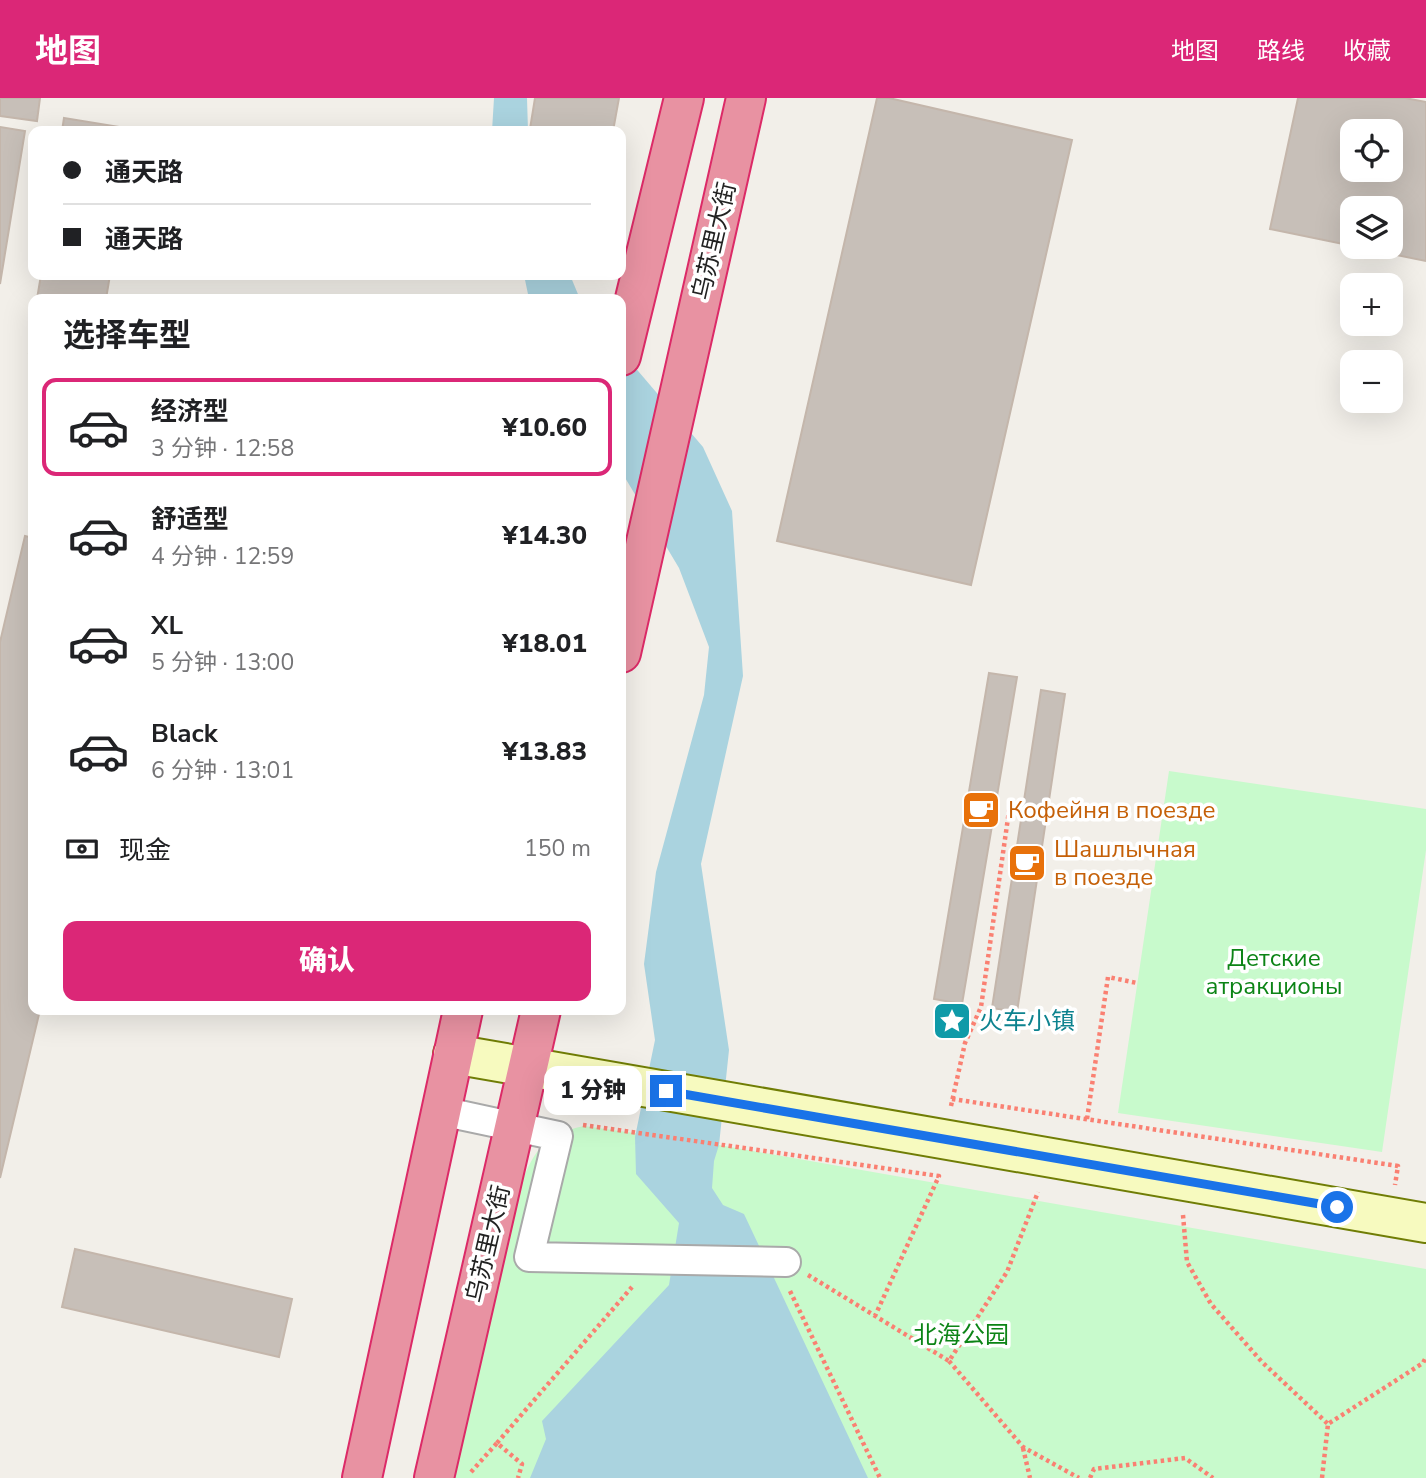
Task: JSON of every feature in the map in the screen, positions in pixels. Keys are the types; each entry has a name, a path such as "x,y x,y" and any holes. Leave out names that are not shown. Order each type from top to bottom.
{"highway":[{"path":"626,338 684,98"},
{"name":"乌苏里大街","path":"626,631 746,98"},
{"path":"362,1478 462,1015"},
{"name":"乌苏里大街","path":"434,1478 540,1015"}],"main road":[{"path":"453,1054 1426,1223"}],"street":[{"path":"441,1111 558,1136 529,1257 786,1262"}],"path":[{"path":"1010,804 981,1007 965,1043 952,1099 1398,1166 1389,1216"},
{"path":"1087,1119 1108,977 1138,983"},
{"path":"571,1124 939,1176 875,1316"},
{"path":"948,1361 1007,1272 1038,1192"},
{"path":"1183,1215 1187,1262 1211,1304 1262,1362 1328,1424"},
{"path":"465,1478 656,1260"},
{"path":"786,1262 948,1361 1023,1447 1079,1478"},
{"path":"786,1262 791,1294 880,1478"},
{"path":"1328,1424 1423,1363 1426,1357"},
{"path":"1322,1478 1328,1424"},
{"path":"497,1443 522,1464 519,1478"},
{"path":"1023,1447 1030,1478"},
{"path":"1090,1478 1094,1469 1185,1458 1213,1478"}],"green space":[{"name":"Детские атракционы","path":"1169,771 1426,809 1426,850 1382,1152 1118,1113"},
{"name":"北海公园","path":"584,1126 719,1145 1426,1269 1426,1478 451,1478 523,1179 534,1157 548,1141"}],"water":[{"path":"494,98 527,98 528,126 492,126"},
{"path":"525,280 572,280 578,294 528,294"},
{"path":"626,357 703,447 732,511 743,676 701,864 729,1050 712,1188 723,1205 744,1214 868,1478 530,1478 546,1439 542,1421 669,1285 679,1223 636,1174 635,1137 655,1040 644,964 656,872 704,695 709,647 679,568 626,479"}],"building":[{"path":"0,98 40,98 37,121 0,116"},
{"path":"535,98 619,98 614,126 530,126"},
{"path":"877,98 889,98 1072,140 971,585 777,541"},
{"path":"1298,98 1405,98 1426,102 1426,261 1403,256 1403,196 1340,196 1340,243 1270,229"},
{"path":"64,118 113,126 63,126"},
{"path":"0,127 25,131 0,284"},
{"path":"40,280 109,280 107,294 38,294"},
{"path":"25,536 28,537 28,1015 39,1015 0,1178 0,642"},
{"path":"989,673 1017,677 962,1004 934,999"},
{"path":"1041,690 1065,694 1017,1012 992,1008"},
{"path":"75,1249 292,1299 279,1357 62,1307"}],"place":[{"name":"Кофейня в поезде","path":"981,810"},
{"name":"Шашлычная в поезде","path":"1027,863"},
{"name":"火车小镇","path":"952,1021"}],"route":[{"path":"666,1091 1337,1207"}]}
